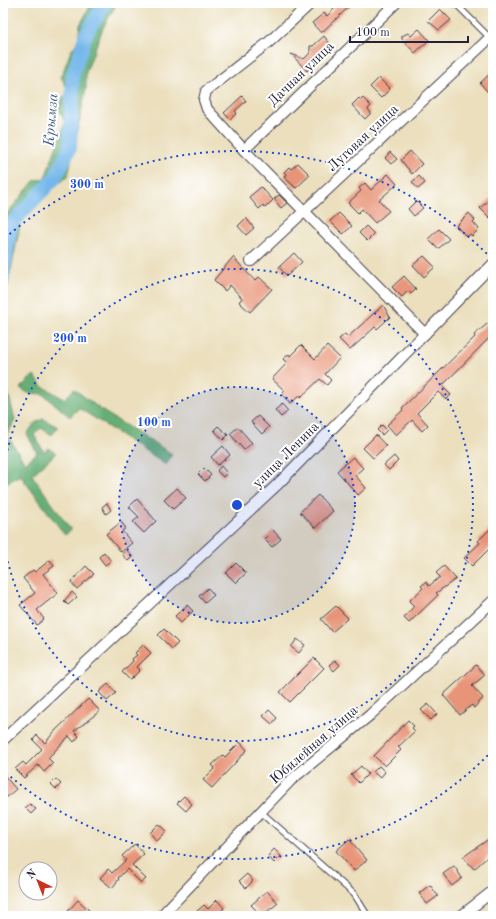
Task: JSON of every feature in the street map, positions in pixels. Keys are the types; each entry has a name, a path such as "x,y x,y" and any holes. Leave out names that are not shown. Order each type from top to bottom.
{"street":[{"path":"312,3 269,42 206,91 204,100 207,109 244,150 425,334"},
{"name":"Дачная улица","path":"244,150 396,3"},
{"name":"Луговая улица","path":"251,261 492,38"},
{"name":"улица Ленина","path":"3,740 278,484 493,264"},
{"name":"Юбилейная улица","path":"161,916 291,780 370,715 493,601"},
{"path":"461,916 493,891"}],"lane":[{"path":"455,3 492,38"},
{"path":"261,812 354,894 368,916"}],"green space":[{"path":"92,3 117,3 103,28 86,72 86,89 68,176 49,191 21,221 7,289 3,288 3,220 34,181 45,178 65,123 59,109 62,98 69,92 61,77 71,51 78,41 80,25"},
{"path":"34,375 42,386 64,399 74,389 104,412 172,454 166,465 79,408 70,417 43,394 28,393 20,388"},
{"path":"3,382 6,384 15,420 7,435 25,463 37,453 27,434 35,423 43,419 58,427 52,435 41,428 34,435 44,452 49,448 56,453 32,475 71,530 65,535 20,475 3,485"}],"building":[{"path":"340,3 353,3 321,33 312,23 324,13 327,16"},
{"path":"440,9 451,20 439,30 428,21"},
{"path":"419,29 429,40 415,53 402,39 402,36 408,33 411,36"},
{"path":"324,36 330,44 320,53 323,56 307,71 291,54 304,59 310,53 310,46 313,46"},
{"path":"493,71 493,98 480,83"},
{"path":"379,78 390,89 381,98 370,87"},
{"path":"242,96 246,101 235,111 237,113 230,119 224,113"},
{"path":"359,98 361,100 363,98 371,106 368,109 371,113 365,119 352,105"},
{"path":"410,151 422,164 412,174 401,160"},
{"path":"390,152 397,159 391,164 385,158"},
{"path":"298,163 310,175 296,188 284,177 286,174 284,172 289,167 291,169"},
{"path":"388,174 397,184 379,200 389,211 375,223 362,209 358,213 348,203 361,191 359,188 365,183 371,190"},
{"path":"419,176 425,183 418,189 412,182"},
{"path":"261,187 273,200 265,208 263,205 259,209 249,197"},
{"path":"279,195 287,203 281,208 274,199"},
{"path":"493,197 493,215 490,218 480,208"},
{"path":"416,201 423,208 414,216 408,209"},
{"path":"339,213 352,226 343,234 330,221"},
{"path":"469,213 475,220 473,222 479,229 472,236 470,234 467,237 456,226"},
{"path":"246,218 254,228 246,235 238,226"},
{"path":"366,226 374,234 367,241 359,233"},
{"path":"439,229 449,239 438,249 428,239"},
{"path":"294,253 302,262 287,276 279,267"},
{"path":"424,256 435,267 424,277 413,265"},
{"path":"233,257 255,281 259,277 272,289 250,312 239,302 242,298 230,285 225,291 214,280"},
{"path":"404,276 416,289 411,294 408,291 402,297 392,287"},
{"path":"383,305 390,317 377,329 375,327 350,350 339,339 345,334 348,337"},
{"path":"493,319 493,334 442,386 451,395 446,399 438,392 417,413 428,425 422,431 412,420 396,435 387,425 403,410 402,408 475,337 474,335"},
{"path":"301,345 315,359 327,346 340,358 325,374 331,380 327,385 320,379 300,398 299,396 290,404 282,394 285,391 272,379 287,363 283,359 289,354 290,356"},
{"path":"282,404 288,411 281,417 275,410"},
{"path":"258,416 269,427 262,434 251,422"},
{"path":"382,425 387,430 382,435 377,430"},
{"path":"218,426 228,435 223,440 214,430"},
{"path":"238,427 252,443 244,450 230,434"},
{"path":"376,435 386,446 373,458 363,448"},
{"path":"223,446 230,455 218,465 211,457"},
{"path":"394,456 398,461 389,470 384,465"},
{"path":"353,457 363,468 355,475 366,488 358,495 337,471"},
{"path":"221,466 227,473 223,477 217,471"},
{"path":"204,468 211,475 205,481 198,474"},
{"path":"177,488 186,498 173,509 164,500"},
{"path":"318,495 333,511 315,528 300,512"},
{"path":"137,499 156,521 144,533 133,522 139,517 129,507"},
{"path":"107,503 111,510 106,514 102,507"},
{"path":"121,522 126,528 122,531 132,543 121,552 106,534"},
{"path":"493,526 493,545 472,566 464,558 480,543 478,541"},
{"path":"273,530 281,539 272,547 264,539"},
{"path":"127,550 132,557 128,561 122,554"},
{"path":"104,552 111,561 105,565 99,557"},
{"path":"50,560 54,566 43,574 58,593 37,610 44,619 37,625 20,605 35,593 23,578 33,570 35,572"},
{"path":"236,563 246,573 236,583 226,573"},
{"path":"86,566 94,574 77,589 71,582"},
{"path":"444,566 456,579 436,593 438,595 409,623 404,618 414,606 409,601 423,588 421,586 426,582 429,586 440,577 436,573"},
{"path":"208,588 214,595 205,603 199,596"},
{"path":"72,592 77,597 68,605 64,601"},
{"path":"187,605 193,611 181,623 175,616"},
{"path":"336,606 348,618 332,632 321,619"},
{"path":"164,629 178,643 172,649 158,635"},
{"path":"297,639 305,645 299,653 291,647"},
{"path":"143,645 151,653 137,667 140,670 130,680 122,672 133,661 132,659 137,655 135,653"},
{"path":"314,658 324,668 290,702 280,692"},
{"path":"335,660 340,665 334,671 329,665"},
{"path":"476,665 485,675 472,686 483,698 474,708 472,705 460,715 443,695"},
{"path":"108,684 116,693 107,701 99,692"},
{"path":"88,699 100,711 74,731 79,736 74,742 69,736 48,758 53,763 44,772 38,765 24,778 15,769 23,762 26,765 42,749 33,740 37,735 45,743 55,731"},
{"path":"428,704 437,714 431,720 421,710"},
{"path":"269,710 277,718 272,724 263,716"},
{"path":"408,720 414,726 412,728 415,731 398,747 401,750 385,766 374,756"},
{"path":"240,742 247,750 212,788 203,780 215,768 212,765 223,755 225,757"},
{"path":"361,766 368,774 359,783 351,775"},
{"path":"379,766 385,772 380,778 373,772"},
{"path":"3,774 16,789 6,798 3,794"},
{"path":"56,779 61,784 56,789 51,784"},
{"path":"184,796 192,804 186,811 177,803"},
{"path":"30,804 36,809 31,814 25,808"},
{"path":"159,824 167,831 157,841 150,833"},
{"path":"493,836 493,852 474,869 463,857"},
{"path":"349,839 367,860 354,871 336,851"},
{"path":"135,844 144,854 132,865 146,879 141,883 127,869 118,878 119,879 112,888 100,878 108,869 112,873 126,860 122,856"},
{"path":"274,849 281,856 274,863 268,856"},
{"path":"454,866 462,878 452,886 443,874"},
{"path":"247,874 253,881 246,888 239,881"},
{"path":"430,885 438,896 427,904 419,893"},
{"path":"267,891 278,903 262,916 251,905"},
{"path":"78,900 89,910 83,916 73,916 68,911"},
{"path":"217,900 224,908 218,915 216,913 214,916 191,916 204,905 208,909"}],"waterway":[{"name":"Крымза","path":"3,275 11,224 55,178 70,148 73,74 86,34 105,3"}]}
